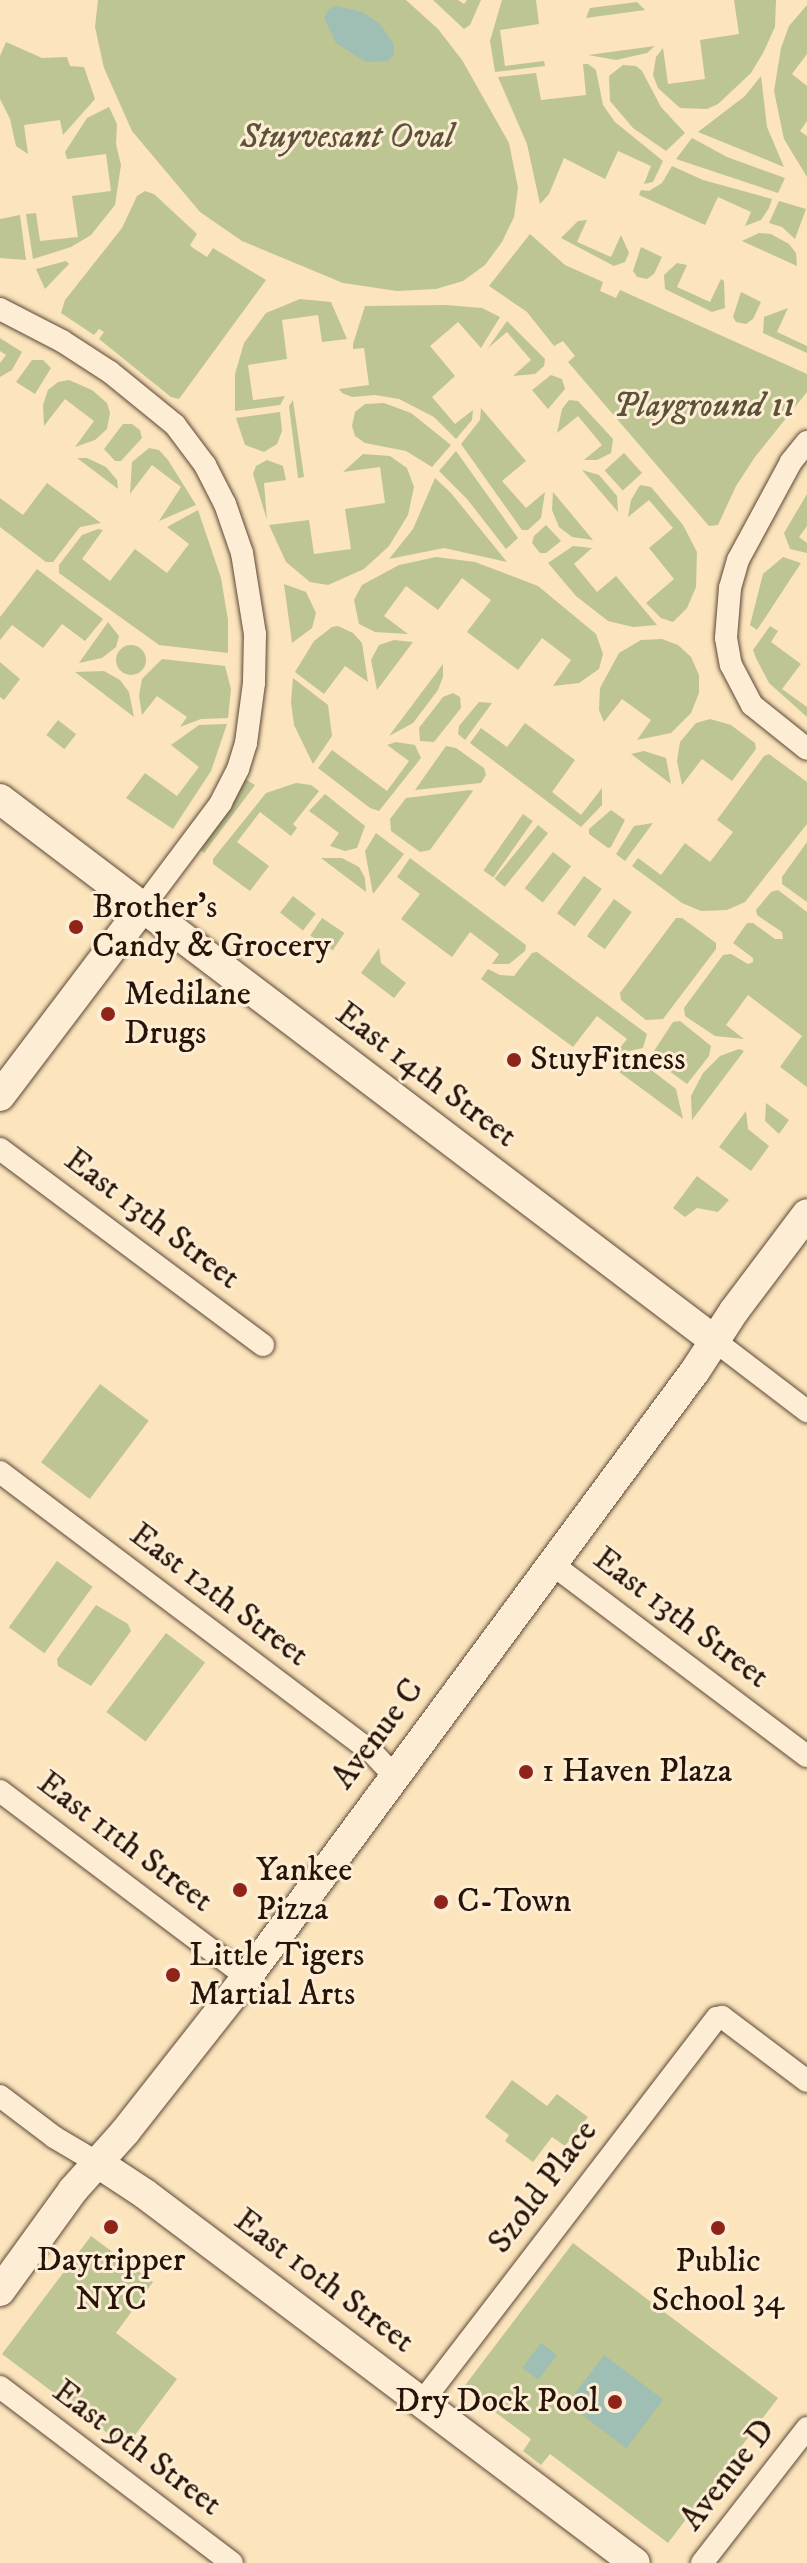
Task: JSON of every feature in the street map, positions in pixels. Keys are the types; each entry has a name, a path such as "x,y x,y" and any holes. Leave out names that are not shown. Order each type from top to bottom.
{"main road":[{"name":"East 14th Street","path":"0,799 715,1341"},
{"path":"0,1096 143,907"},
{"name":"Avenue C","path":"0,2291 73,2190 247,1977 807,1214"},
{"name":"East 10th Street","path":"98,2163 145,2194 635,2563"}],"street":[{"path":"0,309 62,341 110,372 175,425 205,465 225,504 242,553 255,634 254,683 246,743 221,803 143,907"},
{"path":"807,442 785,472 738,560 730,588 726,638 731,665 752,705 807,749"},
{"name":"East 13th Street","path":"0,1149 263,1345"},
{"name":"East 14th Street","path":"715,1341 807,1411"},
{"name":"East 12th Street","path":"0,1472 372,1752 394,1776"},
{"name":"East 13th Street","path":"552,1564 807,1756"},
{"name":"East 11th Street","path":"0,1791 247,1977"},
{"name":"Szold Place","path":"422,2402 717,2018 722,2017 807,2081"},
{"name":"East 10th Street","path":"0,2096 54,2137 98,2163"},
{"name":"East 9th Street","path":"0,2387 232,2563"},
{"name":"Avenue D","path":"702,2563 807,2428"}],"green space":[{"name":"Stuyvesant Oval","path":"98,0 406,0 438,29 462,60 509,143 518,188 514,217 502,242 485,265 463,281 436,289 397,291 343,283 242,241 200,212 132,131 104,68 95,27"},
{"path":"433,0 458,0 464,4 467,0 481,0 470,25 464,29"},
{"path":"502,0 536,0 539,24 500,30 505,66 544,61 545,66 495,72 490,41"},
{"path":"734,0 776,0 775,27 763,53 751,73 718,104 707,109 680,108 658,88 653,75 656,57 663,48 668,84 705,79 700,40 739,34"},
{"path":"637,2 645,10 586,18 590,8"},
{"path":"807,5 807,54 792,74 807,86 807,121 800,131 807,136 807,177 784,139 774,91 781,48 789,26"},
{"path":"6,42 42,58 67,57 70,66 84,67 95,99 63,135 60,120 24,125 28,154 16,146 10,119 0,99 0,56"},
{"path":"655,46 647,53 616,60 588,55"},
{"path":"583,64 596,70 603,105 615,122 663,161 653,182 644,184 651,166 618,151 605,179 564,158 549,194 540,204 527,144 498,77 536,73 541,100 586,95"},
{"path":"623,65 636,66 642,71 661,107 685,133 666,151 633,128 610,101 609,76"},
{"path":"761,76 767,127 784,167 698,132 745,96"},
{"path":"109,107 117,124 116,144 121,165 115,205 91,235 71,247 33,259 26,214 36,213 40,241 78,237 72,196 111,191 106,154 67,159 65,152 87,118"},
{"path":"692,138 727,157 785,178 778,193 676,159"},
{"path":"672,166 703,180 772,199 769,208 761,220 745,226 751,212 718,197 705,225 639,195 641,190 649,191 662,183"},
{"path":"145,191 154,194 197,234 190,245 193,248 207,257 213,248 266,280 179,399 171,397 99,339 104,332 99,329 94,335 61,313 65,300 122,228 137,196"},
{"path":"779,201 806,209 795,239 782,227 769,223"},
{"path":"20,215 26,260 0,258 0,219"},
{"path":"587,220 577,242 611,257 621,235 629,253 625,262 614,266 561,238 578,221"},
{"path":"759,233 771,234 789,244 796,253 797,266 742,241"},
{"name":"Playground 11","path":"530,234 565,265 603,282 600,291 616,298 620,290 807,374 807,392 755,457 736,486 718,525 709,526 568,362 575,356 563,341 554,346 527,312 489,286"},
{"path":"641,247 662,257 654,274 647,279 637,277 633,271"},
{"path":"66,261 69,264 45,289 36,269"},
{"path":"677,263 687,265 677,287 710,302 721,279 724,281 725,308 712,312 665,289 664,275"},
{"path":"741,292 761,302 753,319 746,324 736,322 733,317"},
{"path":"300,299 331,302 347,339 322,342 318,315 282,320 287,359 248,365 253,400 285,396 280,405 235,411 235,374 244,343 266,313"},
{"path":"365,306 482,308 500,317 481,348 458,322 430,346 455,376 432,397 455,424 473,410 472,420 456,439 434,417 399,399 375,395 352,397 342,393 339,389 369,385 364,348 353,349"},
{"path":"788,308 777,332 807,346 807,353 763,333 764,317"},
{"path":"507,321 545,359 544,366 535,374 513,376 531,360 507,332 488,348"},
{"path":"0,338 22,352 12,370 0,377 0,363 6,355 0,351"},
{"path":"32,360 43,360 51,368 35,394 16,382"},
{"path":"551,375 562,379 565,389 548,409 532,390"},
{"path":"69,380 92,390 107,403 110,413 107,429 95,440 75,447 94,421 65,399 44,426 43,405 48,390 58,382"},
{"path":"293,400 304,477 298,478 289,406"},
{"path":"569,400 578,401 613,439 611,453 597,460 584,460 602,445 578,416 557,433 562,409"},
{"path":"384,403 411,413 451,445 432,467 406,451 365,443 355,436 352,426 355,412 365,404"},
{"path":"481,408 526,461 502,481 526,508 545,492 541,518 528,530 522,530 461,444 480,420"},
{"path":"280,412 282,431 277,444 264,452 245,445 236,418"},
{"path":"123,424 132,424 140,430 142,438 121,461 115,461 104,449"},
{"path":"149,448 159,450 168,460 196,505 159,521 181,487 152,465 130,494 132,462"},
{"path":"456,451 518,538 506,549 467,499 439,471"},
{"path":"624,453 642,473 623,490 605,470"},
{"path":"363,454 390,456 407,468 414,487 408,515 389,546 364,569 328,585 310,582 286,562 269,525 309,520 314,554 351,549 345,509 385,503 380,467 343,472"},
{"path":"77,458 87,458 106,467 117,480 118,489"},
{"path":"267,460 283,466 286,480 264,483 267,520 253,474 256,466"},
{"path":"582,470 599,475 617,496 618,512"},
{"path":"435,478 507,562 444,548 389,559 413,529"},
{"path":"47,483 101,523 80,527 53,562 46,562 0,527 0,498 23,515"},
{"path":"640,485 651,487 683,525 697,552 696,587 687,608 673,622 661,618 646,603 674,579 649,548 673,528 649,500 628,517 631,500"},
{"path":"553,492 593,540 572,537 559,527 552,510"},
{"path":"807,494 807,526 799,537 807,543 807,553 790,549 784,533"},
{"path":"198,510 221,578 228,620 228,653 159,645 59,573 59,565 82,535 98,529 103,530 82,559 110,581 135,549 167,573 189,544 167,527"},
{"path":"546,525 561,541 546,553 540,553 532,543 534,536"},
{"path":"573,546 592,548 574,564 597,592 616,576 657,625 633,627 608,621 576,596 548,563"},
{"path":"436,557 475,562 538,586 596,634 603,654 599,669 579,683 553,686 571,660 542,638 518,670 467,632 491,600 462,578 438,610 406,586 384,616 408,634 375,632 359,624 354,600 362,585 399,565"},
{"path":"783,557 801,563 757,630 750,625 763,574"},
{"path":"37,569 103,619 85,641 62,624 43,648 12,625 0,640 0,617"},
{"path":"284,584 306,592 316,613 312,628 292,643"},
{"path":"108,622 119,636 116,647 102,658 79,663"},
{"path":"338,626 353,633 362,643 368,682 345,666 324,694 295,672 314,641"},
{"path":"770,626 778,631 771,642 801,664 782,689 807,707 807,717 769,683 756,658 753,650"},
{"path":"662,639 678,645 691,657 699,675 699,693 691,713 671,733 637,740 651,720 622,699 604,722 599,710 600,688 619,653 641,640"},
{"path":"394,640 413,642 377,690 371,660 379,645"},
{"path":"131,645 142,649 146,660 142,671 131,675 120,671 116,660 120,649"},
{"path":"162,659 225,666 231,689 228,718 201,719 180,727 187,717 157,696 142,715 139,696 142,679"},
{"path":"0,662 20,679 4,700 0,697"},
{"path":"443,664 443,677 438,690 413,723 389,736"},
{"path":"104,671 120,680 129,692 134,717 75,672"},
{"path":"293,678 328,705 332,736 313,764 294,725 291,702"},
{"path":"453,693 460,697 461,708 434,742 420,741 419,728 443,697"},
{"path":"479,702 492,703 465,740 458,734 459,726"},
{"path":"710,719 731,725 755,743 756,749 732,781 702,759 682,785 677,761 680,742 696,723"},
{"path":"58,720 76,734 64,749 46,735"},
{"path":"525,723 575,760 552,792 581,815 602,788 602,805 581,827 470,743 481,728 507,747"},
{"path":"227,724 211,771 173,829 126,798 145,773 177,796 199,767 171,745 199,725"},
{"path":"396,742 415,745 421,758 379,811 370,808 318,768 332,750 387,791 409,761 387,745"},
{"path":"446,746 456,748 484,768 486,775 481,783 415,790"},
{"path":"644,751 666,758 671,784 631,754"},
{"path":"769,754 807,782 807,824 745,902 727,910 701,911 682,903 632,866 638,858 661,875 685,843 710,862 733,832 717,820 764,756"},
{"path":"245,779 255,785 204,853 200,849"},
{"path":"296,783 311,785 319,791 293,824 297,828 291,836 260,812 237,842 269,866 250,891 213,864 213,859 266,793"},
{"path":"473,791 430,850 420,852 391,831 390,819 406,798"},
{"path":"325,794 365,826 357,848 345,851 330,846 339,833 309,811"},
{"path":"611,810 625,820 608,848 589,834 589,829"},
{"path":"523,814 533,821 493,877 483,871"},
{"path":"653,823 625,861 616,854 634,826"},
{"path":"538,825 548,833 505,887 495,879"},
{"path":"376,833 404,854 373,894 365,851"},
{"path":"807,842 807,902 782,884 782,877"},
{"path":"553,852 571,866 543,902 525,888"},
{"path":"321,858 342,858 359,867 365,878 366,892"},
{"path":"410,858 526,945 525,951 509,964 492,964 499,954 470,932 452,957 401,919 420,894 397,877"},
{"path":"584,876 602,889 575,926 557,913"},
{"path":"778,890 807,912 807,1087 780,1067 802,1036 748,995 726,1025 744,1039 715,1036 685,1016 684,1008 723,955 731,954 748,964 753,962 753,958 733,943 747,923 753,923 775,939 783,939 782,932 757,915 756,910 771,892"},
{"path":"293,896 316,914 303,930 280,913"},
{"path":"614,899 632,912 605,949 587,936"},
{"path":"322,918 344,933 333,951 310,935"},
{"path":"676,918 682,918 716,943 716,949 663,1019 646,1020 621,1000 620,993"},
{"path":"379,948 381,963 406,983 394,998 361,973"},
{"path":"537,952 647,1034 643,1048 615,1054 627,1039 597,1016 573,1047 481,979 488,969 500,975 514,976 532,953"},
{"path":"680,1021 711,1046 709,1056 687,1084 650,1057 673,1022"},
{"path":"739,1049 744,1051 692,1120 691,1096 703,1073 720,1056"},
{"path":"631,1063 646,1066 676,1089 683,1119 611,1066"},
{"path":"766,1103 789,1120 779,1134 765,1121"},
{"path":"746,1111 748,1129 769,1146 751,1171 719,1147"},
{"path":"697,1176 729,1200 718,1212 697,1208 685,1217 673,1208"},
{"path":"100,1384 149,1421 90,1499 41,1462"},
{"path":"57,1561 93,1587 44,1653 9,1627"},
{"path":"96,1605 128,1624 131,1631 91,1686 58,1666 57,1659"},
{"path":"166,1633 205,1662 146,1742 106,1712"},
{"path":"512,2080 547,2106 557,2094 588,2117 565,2146 552,2137 533,2162 505,2141 509,2135 485,2117"},
{"path":"91,2236 153,2282 116,2333 177,2379 126,2447 2,2354"},
{"path":"573,2243 778,2398 668,2543 550,2454 541,2465 523,2451 531,2439 463,2388"}],"water":[{"path":"337,6 362,12 380,24 394,44 394,54 388,61 366,62 336,43 324,18 329,9"},
{"path":"541,2343 557,2355 538,2380 522,2368"},
{"name":"Dry Dock Pool","path":"604,2355 663,2400 626,2448 567,2404"}],"place":[{"name":"Brother's Candy & Grocery","path":"76,927"},
{"name":"Medilane Drugs","path":"108,1014"},
{"name":"StuyFitness","path":"514,1060"},
{"name":"1 Haven Plaza","path":"526,1772"},
{"name":"Yankee Pizza","path":"240,1890"},
{"name":"C-Town","path":"441,1902"},
{"name":"Little Tigers Martial Arts","path":"173,1975"},
{"name":"Daytripper NYC","path":"111,2227"},
{"name":"Public School 34","path":"718,2228"},
{"name":"Dry Dock Pool","path":"615,2402"}]}
